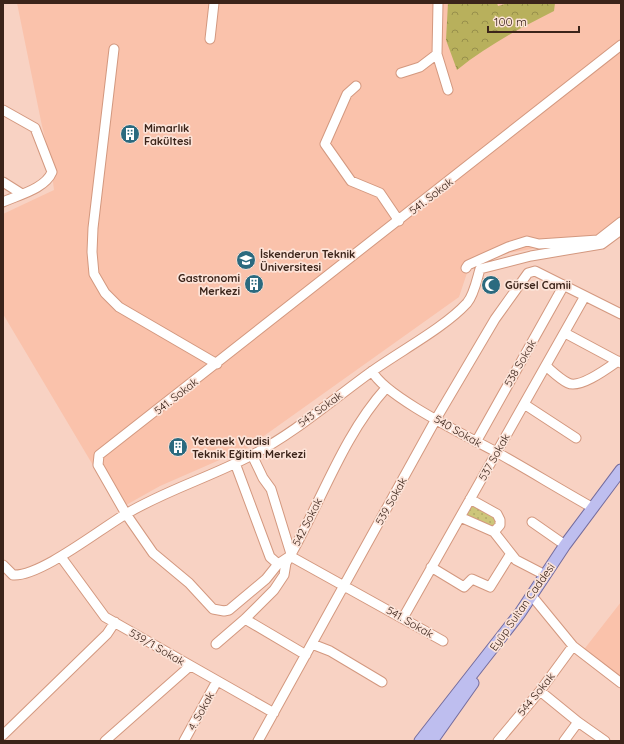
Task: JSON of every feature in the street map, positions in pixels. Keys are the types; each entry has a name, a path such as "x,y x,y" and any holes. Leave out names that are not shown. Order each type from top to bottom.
{"main road":[{"name":"Eyüp Sultan Caddesi","path":"420,741 532,596 566,545 621,470"},
{"path":"432,741 479,674 484,659"}],"street":[{"path":"210,39 214,3"},
{"path":"438,3 436,54 448,90"},
{"name":"541. Sokak","path":"443,641 290,555 278,564 266,579 229,610 224,611 213,609 189,583 153,553 126,514 98,465 100,455 621,45"},
{"path":"114,49 93,228 92,252 94,274 105,293 119,307 217,364"},
{"path":"401,73 420,67 436,54"},
{"path":"356,86 347,94 326,144 351,181 380,193 399,221"},
{"path":"3,110 34,128 52,172 49,179 40,185 3,202"},
{"path":"3,182 22,194"},
{"path":"466,268 468,264 508,246 527,241 539,244 598,240 621,222"},
{"name":"543 Sokak","path":"3,565 13,575 21,576 61,557 126,514 164,493 252,456 280,439 372,371 448,319 468,302 480,269 547,253 602,244 621,230"},
{"name":"539 Sokak","path":"258,741 436,419 495,319 528,273 533,271 547,253"},
{"path":"533,271 621,314"},
{"name":"538 Sokak","path":"476,442 564,285"},
{"name":"537 Sokak","path":"403,618 585,296"},
{"path":"565,333 620,362"},
{"path":"546,366 569,384 575,385 620,362"},
{"name":"540 Sokak","path":"372,371 376,378 386,388 436,419 593,508"},
{"name":"542 Sokak","path":"216,644 245,619 274,590 284,575 286,563 290,555 360,423 371,406 386,388"},
{"path":"524,404 576,438"},
{"path":"252,456 263,478 271,489 290,555"},
{"path":"235,463 270,557 278,564"},
{"path":"470,499 496,514 500,520 500,524 494,532"},
{"path":"460,517 494,532 510,555 516,560 545,575"},
{"path":"532,522 566,545"},
{"path":"431,568 464,587 472,578 490,587 510,555"},
{"name":"539/1 Sokak","path":"61,557 105,617 274,713"},
{"path":"532,596 573,646 621,683"},
{"path":"245,619 306,655"},
{"path":"3,735 107,634 115,622"},
{"path":"312,644 330,651 382,682"},
{"name":"544 Sokak","path":"498,741 540,691 573,646"},
{"path":"106,741 190,666"},
{"name":"4. Sokak","path":"184,741 217,681"},
{"path":"540,691 578,722 605,741"},
{"path":"564,741 578,722"}],"shaded area":[{"name":"İskenderun Teknik Üniversitesi","path":"17,3 621,3 621,225 599,242 559,244 509,253 469,267 459,297 247,448 160,486 119,509 3,314 3,214 54,190 50,158"},
{"path":"473,503 498,520 494,530 465,516"},
{"path":"621,602 621,681 582,652"}],"green space":[{"path":"448,3 497,3 498,6 508,3 555,3 554,11 504,38 457,70 446,40"}],"place":[{"name":"Mimarlık Fakültesi","path":"130,134"},
{"name":"İskenderun Teknik Üniversitesi","path":"246,260"},
{"name":"Gastronomi Merkezi","path":"254,284"},
{"name":"Gürsel Camii","path":"491,285"},
{"name":"Yetenek Vadisi Teknik Eğitim Merkezi","path":"178,447"}]}
